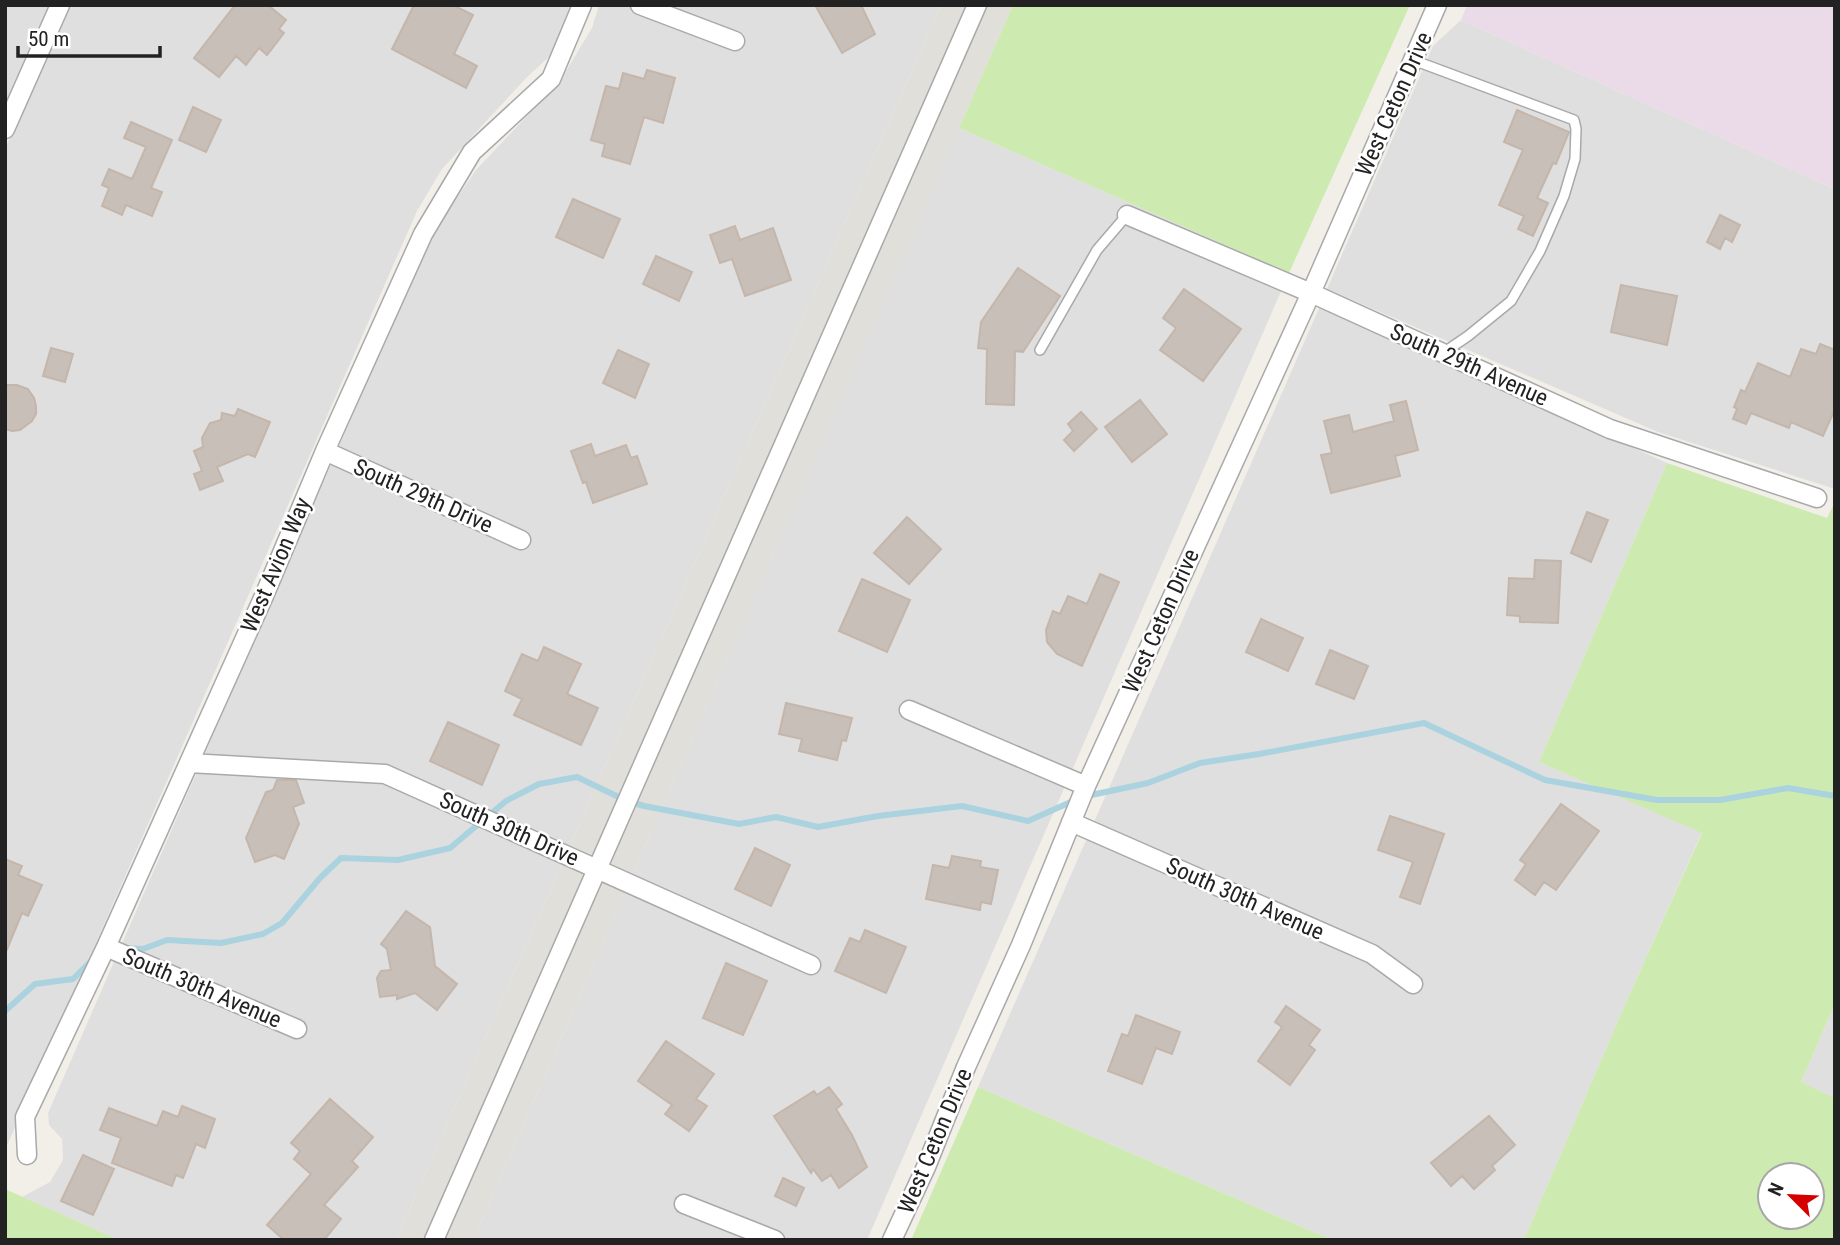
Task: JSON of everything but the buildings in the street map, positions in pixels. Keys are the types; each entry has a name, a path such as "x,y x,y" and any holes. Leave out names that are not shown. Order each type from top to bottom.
{"street":[{"path":"5,129 60,5"},
{"name":"West Avion Way","path":"27,1155 25,1116 106,947 424,234 472,152 551,79 582,5"},
{"path":"640,5 735,41"},
{"path":"434,1240 977,5"},
{"name":"West Ceton Drive","path":"892,1240 1021,945 1086,786 1311,293 1437,5"},
{"name":"South 29th Avenue","path":"1127,215 1311,293 1610,429 1817,498"},
{"name":"South 29th Drive","path":"325,451 521,540"},
{"path":"909,710 1086,786"},
{"name":"South 30th Drive","path":"189,763 385,774 811,965"},
{"name":"South 30th Avenue","path":"1071,822 1372,954 1413,984"},
{"name":"South 30th Avenue","path":"106,947 297,1029"},
{"path":"684,1204 775,1240"}],"lane":[{"path":"1413,60 1574,120 1576,129 1575,159 1564,196 1540,251 1511,301 1443,353"},
{"path":"1040,349 1097,250 1127,215"}],"shaded area":[{"path":"5,5 52,5 5,111"},
{"path":"69,5 572,7 550,56 527,77 442,169 417,211 5,1150 5,149"},
{"path":"599,5 941,5 396,1240 119,1240 22,1197 50,1182 63,1160 62,1139 49,1125 48,1113 430,238 476,170 560,81 592,28"},
{"path":"941,5 1013,5 473,1240 396,1240"},
{"path":"1467,5 1835,5 1835,189 1461,20"},
{"path":"1461,20 1835,189 1835,489 1658,432 1327,289 1433,46"},
{"path":"959,128 1289,273 867,1240 473,1240"},
{"path":"1320,306 1667,463 1539,762 1702,832 1524,1240 1332,1240 978,1087"},
{"path":"1835,1004 1835,1098 1801,1082"}],"green space":[{"path":"1013,5 1410,5 1289,273 959,128"},
{"path":"1667,463 1827,518 1835,502 1835,1004 1801,1082 1835,1098 1835,1240 1524,1240 1627,1000 1702,833 1539,762"},
{"path":"978,1087 1332,1240 911,1240"},
{"path":"5,1189 119,1240 5,1240"}],"waterway":[{"path":"125,948 143,949 167,940 221,943 263,934 282,923 320,878 341,858 398,860 450,848 506,801 539,784 577,777 627,801 644,806 739,824 776,817 818,827 878,816 962,806 1028,821 1082,797 1148,783 1200,763 1424,723 1545,780 1657,800 1720,800 1788,788 1835,796"},
{"path":"5,1011 35,984 73,979 94,958"}]}
